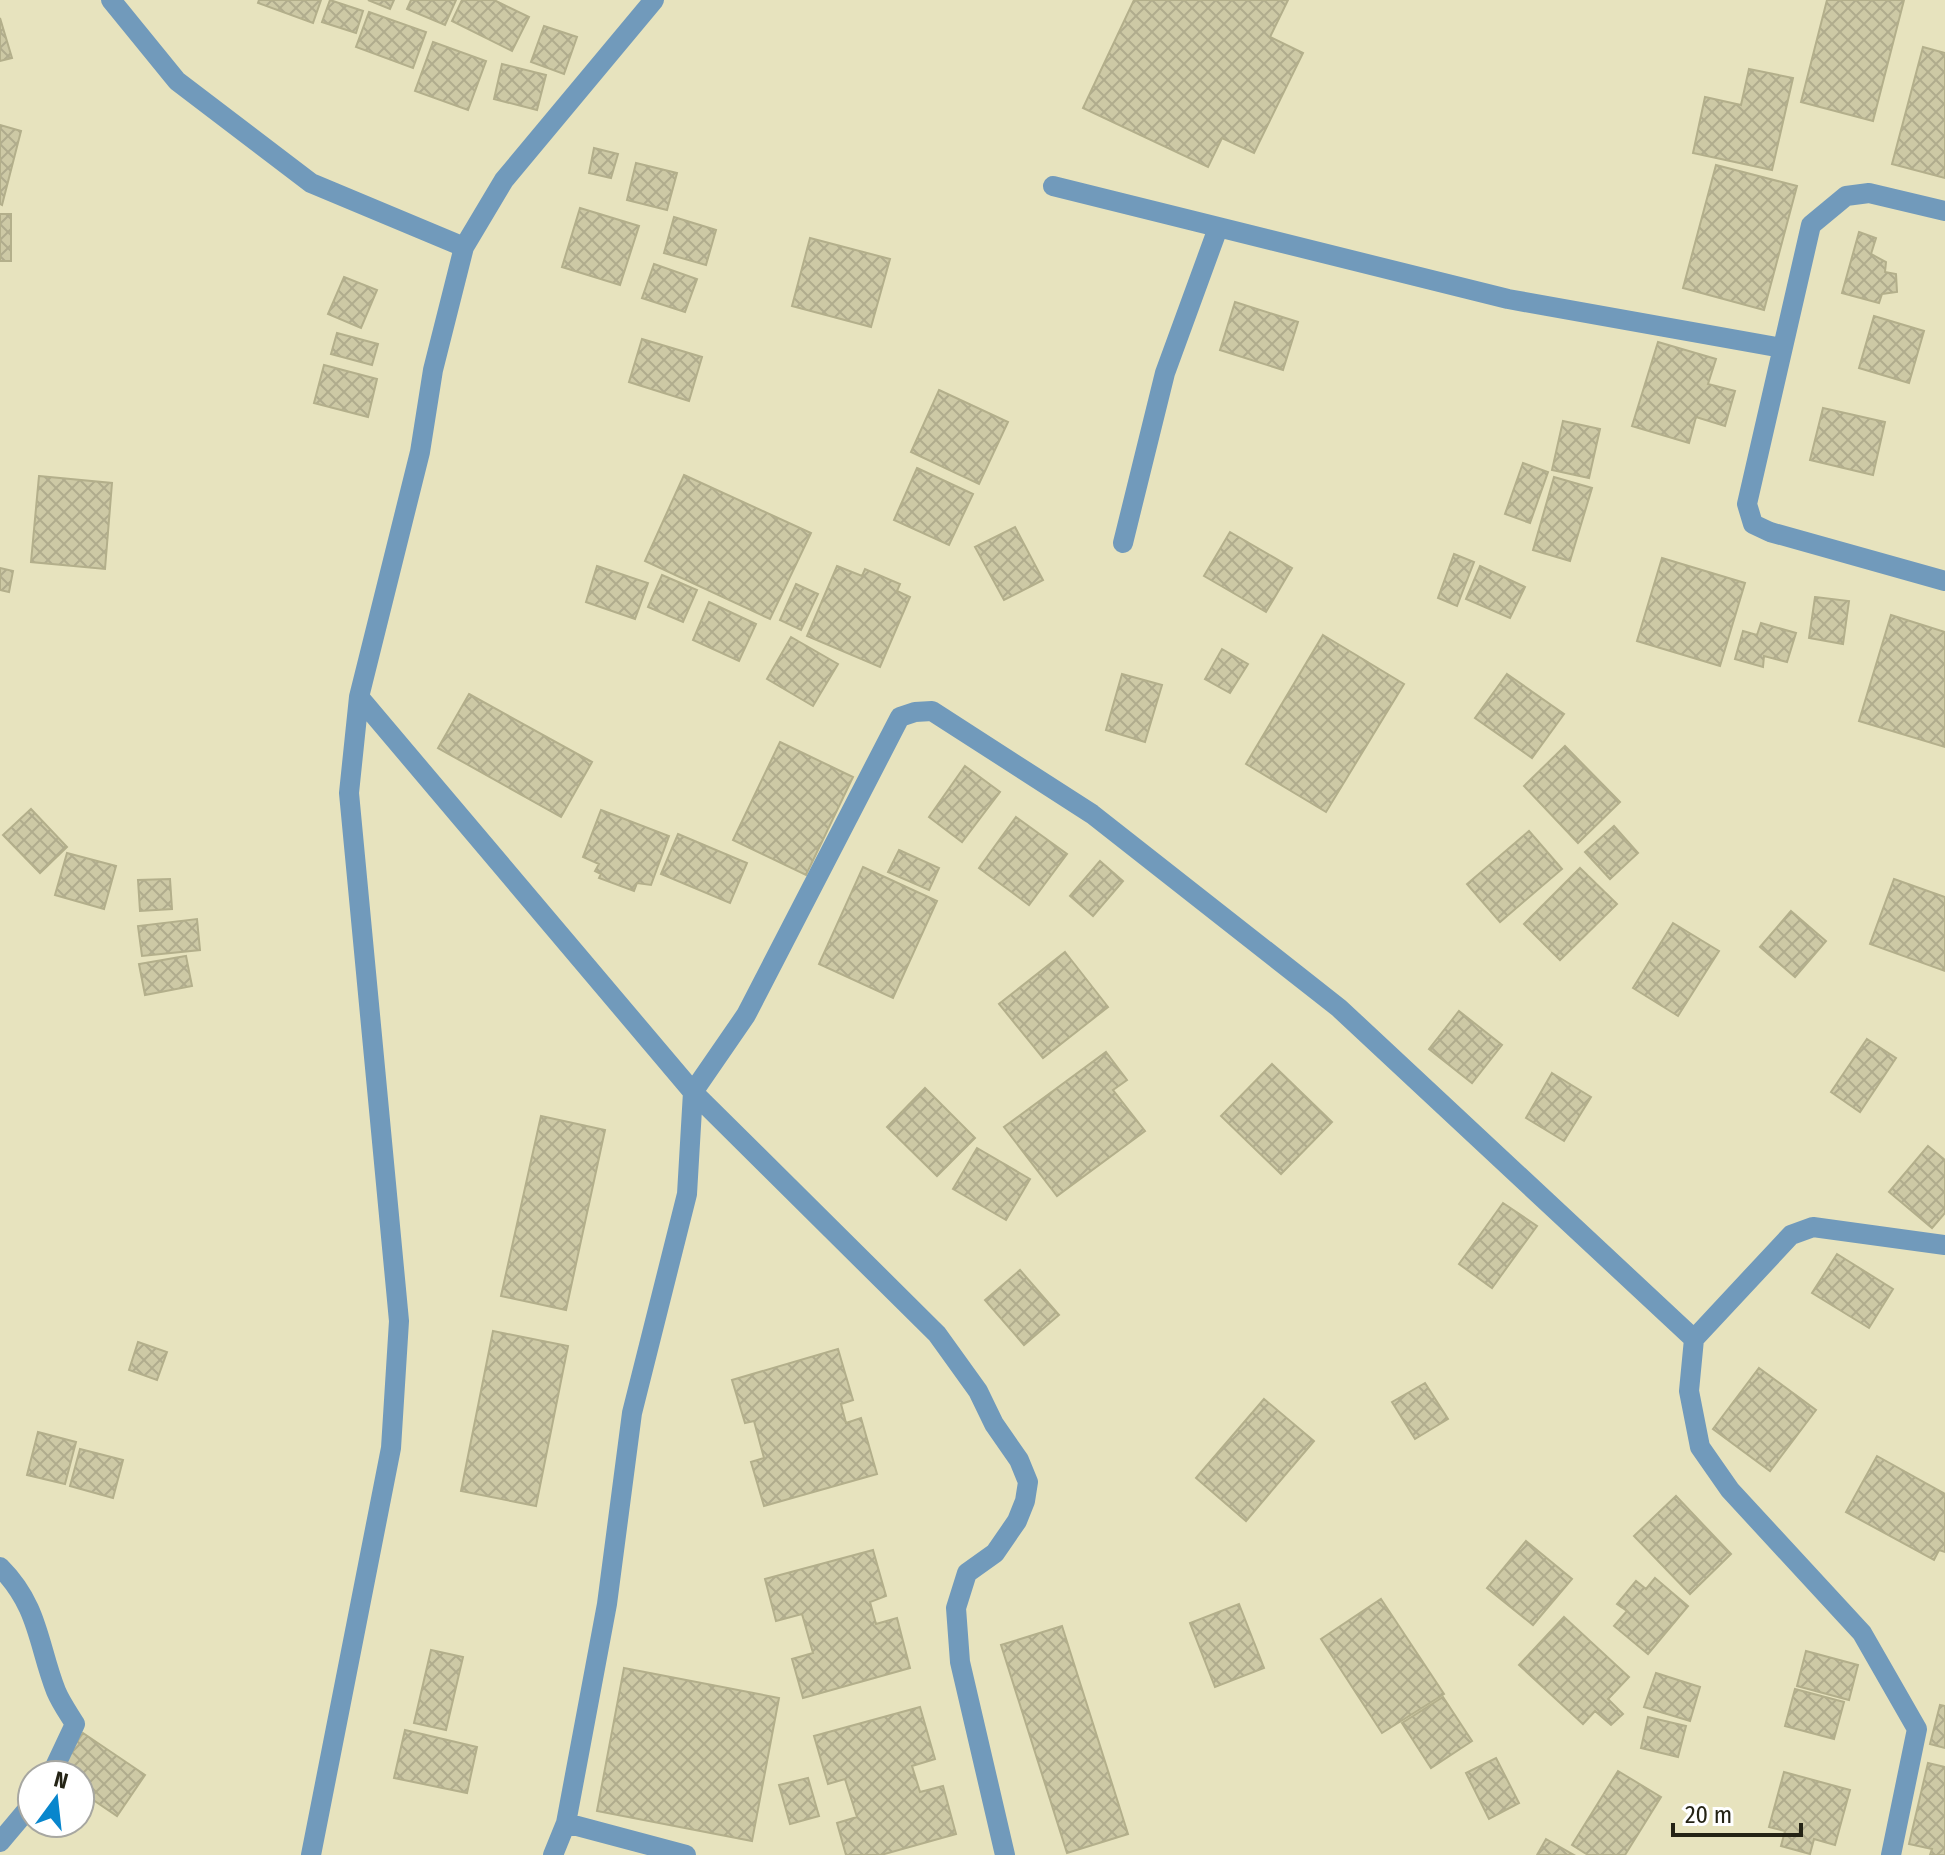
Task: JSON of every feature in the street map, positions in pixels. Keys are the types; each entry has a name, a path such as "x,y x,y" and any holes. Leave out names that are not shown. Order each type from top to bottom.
{"street":[{"path":"111,0 177,81 311,183 464,247"},
{"path":"311,1855 391,1448 399,1321 349,793 359,697 420,452 433,370 464,247 504,180 654,0"},
{"path":"1053,186 1508,299 1782,348"},
{"path":"1945,211 1869,193 1846,196 1811,225 1747,504 1753,524 1770,532 1945,581"},
{"path":"1123,543 1165,373 1218,228"},
{"path":"359,697 693,1092 937,1334 978,1391 994,1424 1019,1460 1028,1482 1017,1521 995,1553 967,1573 956,1608 960,1662 1005,1855"},
{"path":"553,1855 566,1823 607,1604 632,1413 687,1194 693,1092 746,1015 900,717 932,711 1092,814 1339,1008 1694,1339"},
{"path":"1891,1855 1917,1729 1862,1633 1730,1490 1700,1447 1689,1391 1694,1339 1791,1235 1813,1227 1945,1245"},
{"path":"0,1567 28,1604 57,1692 75,1724 59,1759"},
{"path":"0,1842 16,1823"},
{"path":"566,1823 686,1855"}],"building":[{"path":"259,0 321,0 313,23 258,3"},
{"path":"330,0 363,11 356,33 322,22"},
{"path":"368,0 394,0 390,9"},
{"path":"411,0 456,0 445,25 407,9"},
{"path":"462,0 494,0 529,17 512,51 452,21"},
{"path":"1134,0 1288,0 1270,37 1303,53 1254,153 1222,138 1208,167 1083,108"},
{"path":"1827,0 1904,0 1873,121 1801,102"},
{"path":"369,12 426,32 413,68 356,47"},
{"path":"0,18 12,58 0,61"},
{"path":"544,26 577,37 564,74 531,62"},
{"path":"433,42 486,61 468,110 415,91"},
{"path":"1923,47 1945,53 1945,178 1892,164"},
{"path":"502,64 546,75 537,110 494,99"},
{"path":"1749,69 1793,78 1772,170 1693,153 1705,97 1741,105"},
{"path":"0,125 21,131 2,205 0,204"},
{"path":"594,148 618,154 611,178 589,173"},
{"path":"636,163 677,173 667,210 627,200"},
{"path":"1716,165 1797,186 1764,310 1683,288"},
{"path":"580,208 639,226 620,285 562,267"},
{"path":"0,214 11,214 11,261 0,261"},
{"path":"674,217 716,230 706,265 664,253"},
{"path":"1859,232 1876,238 1871,254 1886,262 1885,272 1896,274 1897,292 1882,294 1879,303 1842,293"},
{"path":"810,238 890,259 871,327 792,306"},
{"path":"654,264 697,279 685,312 642,298"},
{"path":"344,277 377,290 361,328 328,314"},
{"path":"1235,302 1298,322 1283,370 1220,350"},
{"path":"1874,316 1924,331 1909,383 1859,368"},
{"path":"337,333 378,344 372,365 331,354"},
{"path":"642,339 702,357 689,401 629,382"},
{"path":"1658,342 1716,359 1708,384 1735,391 1725,426 1696,417 1689,443 1632,426"},
{"path":"324,365 377,379 368,417 314,403"},
{"path":"939,390 1008,422 979,484 911,452"},
{"path":"1823,408 1885,422 1873,475 1810,460"},
{"path":"1563,421 1600,429 1589,478 1552,470"},
{"path":"1523,463 1548,472 1530,523 1505,514"},
{"path":"917,468 973,494 949,545 894,520"},
{"path":"684,475 811,533 770,619 645,561"},
{"path":"39,476 112,483 105,569 31,562"},
{"path":"1554,477 1592,488 1570,561 1533,550"},
{"path":"1015,527 1043,580 1004,600 975,547"},
{"path":"1230,532 1292,568 1266,612 1204,576"},
{"path":"1454,554 1474,562 1457,606 1438,598"},
{"path":"1662,558 1745,583 1720,666 1637,641"},
{"path":"597,566 648,583 635,619 586,602"},
{"path":"837,566 862,576 865,569 900,584 897,591 910,597 880,667 807,636"},
{"path":"1480,566 1525,587 1510,618 1466,599"},
{"path":"0,568 13,571 9,592 0,590"},
{"path":"662,575 697,590 683,622 648,607"},
{"path":"796,584 818,594 801,630 780,620"},
{"path":"1815,597 1849,601 1843,644 1809,638"},
{"path":"709,602 756,624 739,661 693,640"},
{"path":"1891,615 1945,632 1945,747 1859,721"},
{"path":"1761,623 1796,633 1787,662 1764,656 1763,667 1735,659 1743,631 1757,635"},
{"path":"1323,635 1404,684 1326,812 1246,764"},
{"path":"791,637 838,664 813,706 767,679"},
{"path":"1222,649 1248,664 1230,693 1205,679"},
{"path":"1122,674 1162,685 1145,742 1106,730"},
{"path":"1507,674 1564,714 1532,758 1475,718"},
{"path":"469,694 592,762 561,817 438,748"},
{"path":"780,742 853,777 806,875 733,840"},
{"path":"1565,746 1620,802 1578,843 1524,786"},
{"path":"965,766 1000,792 962,842 929,817"},
{"path":"31,809 67,847 40,873 3,835"},
{"path":"601,810 669,836 651,885 637,883 634,891 599,878 601,874 595,871 599,864 583,857"},
{"path":"1016,817 1067,854 1029,905 979,868"},
{"path":"1614,826 1638,853 1610,879 1585,852"},
{"path":"1529,831 1562,869 1500,922 1467,884"},
{"path":"678,834 747,863 730,903 661,874"},
{"path":"899,850 939,868 929,890 888,872"},
{"path":"67,853 116,866 104,909 55,895"},
{"path":"1100,861 1123,881 1093,916 1070,896"},
{"path":"863,867 937,901 893,998 819,964"},
{"path":"1580,868 1617,904 1560,960 1524,924"},
{"path":"170,879 172,909 140,911 138,880"},
{"path":"1894,879 1945,897 1945,971 1870,944"},
{"path":"1791,911 1826,941 1795,977 1760,947"},
{"path":"197,919 200,950 142,956 138,926"},
{"path":"1673,923 1719,951 1678,1016 1633,988"},
{"path":"1065,952 1108,1007 1043,1058 999,1004"},
{"path":"186,956 192,986 145,995 139,964"},
{"path":"1459,1011 1502,1045 1472,1083 1429,1049"},
{"path":"1867,1039 1896,1058 1860,1112 1831,1092"},
{"path":"1106,1052 1127,1080 1113,1090 1145,1131 1057,1196 1004,1127"},
{"path":"1272,1064 1332,1122 1281,1174 1221,1116"},
{"path":"1552,1073 1591,1097 1564,1141 1526,1118"},
{"path":"925,1088 975,1138 937,1176 887,1127"},
{"path":"541,1116 605,1130 566,1310 501,1296"},
{"path":"1928,1146 1945,1160 1945,1213 1932,1228 1889,1192"},
{"path":"977,1148 1030,1179 1006,1220 953,1189"},
{"path":"1503,1203 1537,1226 1492,1288 1459,1264"},
{"path":"1837,1254 1893,1289 1869,1328 1812,1293"},
{"path":"1020,1270 1059,1315 1024,1345 985,1300"},
{"path":"493,1331 568,1346 536,1506 461,1491"},
{"path":"138,1342 167,1352 157,1380 129,1370"},
{"path":"838,1349 853,1400 841,1404 846,1423 861,1418 877,1474 764,1506 751,1462 764,1458 754,1421 745,1423 732,1380"},
{"path":"1759,1368 1816,1410 1770,1471 1713,1429"},
{"path":"1425,1383 1448,1419 1415,1439 1392,1402"},
{"path":"1264,1399 1314,1441 1246,1521 1196,1478"},
{"path":"38,1432 76,1442 65,1484 27,1475"},
{"path":"80,1449 123,1460 113,1498 70,1486"},
{"path":"1877,1456 1945,1494 1945,1552 1939,1550 1934,1560 1846,1512"},
{"path":"1676,1496 1731,1554 1690,1594 1634,1536"},
{"path":"1526,1541 1572,1579 1533,1625 1487,1588"},
{"path":"873,1550 886,1596 870,1602 876,1624 897,1618 910,1668 803,1698 792,1659 813,1653 802,1614 776,1621 765,1579"},
{"path":"1655,1578 1688,1606 1648,1654 1614,1626 1627,1611 1617,1604 1636,1581 1646,1589"},
{"path":"1381,1599 1444,1694 1382,1733 1321,1639"},
{"path":"1239,1604 1264,1668 1215,1687 1190,1623"},
{"path":"1564,1617 1629,1677 1608,1699 1623,1714 1611,1725 1595,1711 1583,1724 1519,1665"},
{"path":"1062,1626 1128,1834 1067,1853 1001,1645"},
{"path":"431,1650 463,1657 446,1730 414,1723"},
{"path":"1806,1651 1858,1665 1849,1700 1797,1686"},
{"path":"624,1668 779,1698 752,1841 597,1811"},
{"path":"1656,1673 1700,1687 1690,1721 1644,1707"},
{"path":"1795,1689 1844,1702 1834,1739 1785,1726"},
{"path":"1443,1697 1472,1741 1431,1768 1402,1723"},
{"path":"1940,1705 1945,1706 1945,1748 1930,1744"},
{"path":"920,1707 935,1759 912,1766 920,1792 943,1786 956,1834 881,1855 846,1855 837,1823 857,1817 845,1779 828,1784 814,1736"},
{"path":"1648,1717 1686,1726 1678,1757 1641,1748"},
{"path":"405,1730 477,1747 467,1793 394,1778"},
{"path":"83,1733 145,1775 117,1816 96,1802 96,1759 65,1759"},
{"path":"1496,1758 1519,1803 1489,1819 1466,1773"},
{"path":"1928,1763 1945,1767 1945,1855 1930,1855 1932,1849 1909,1844"},
{"path":"1618,1771 1661,1797 1625,1855 1588,1855 1572,1845"},
{"path":"1784,1772 1850,1790 1835,1845 1814,1839 1810,1854 1781,1846 1785,1831 1769,1827"},
{"path":"808,1778 819,1816 790,1824 779,1785"},
{"path":"1546,1839 1574,1855 1537,1855"}]}
